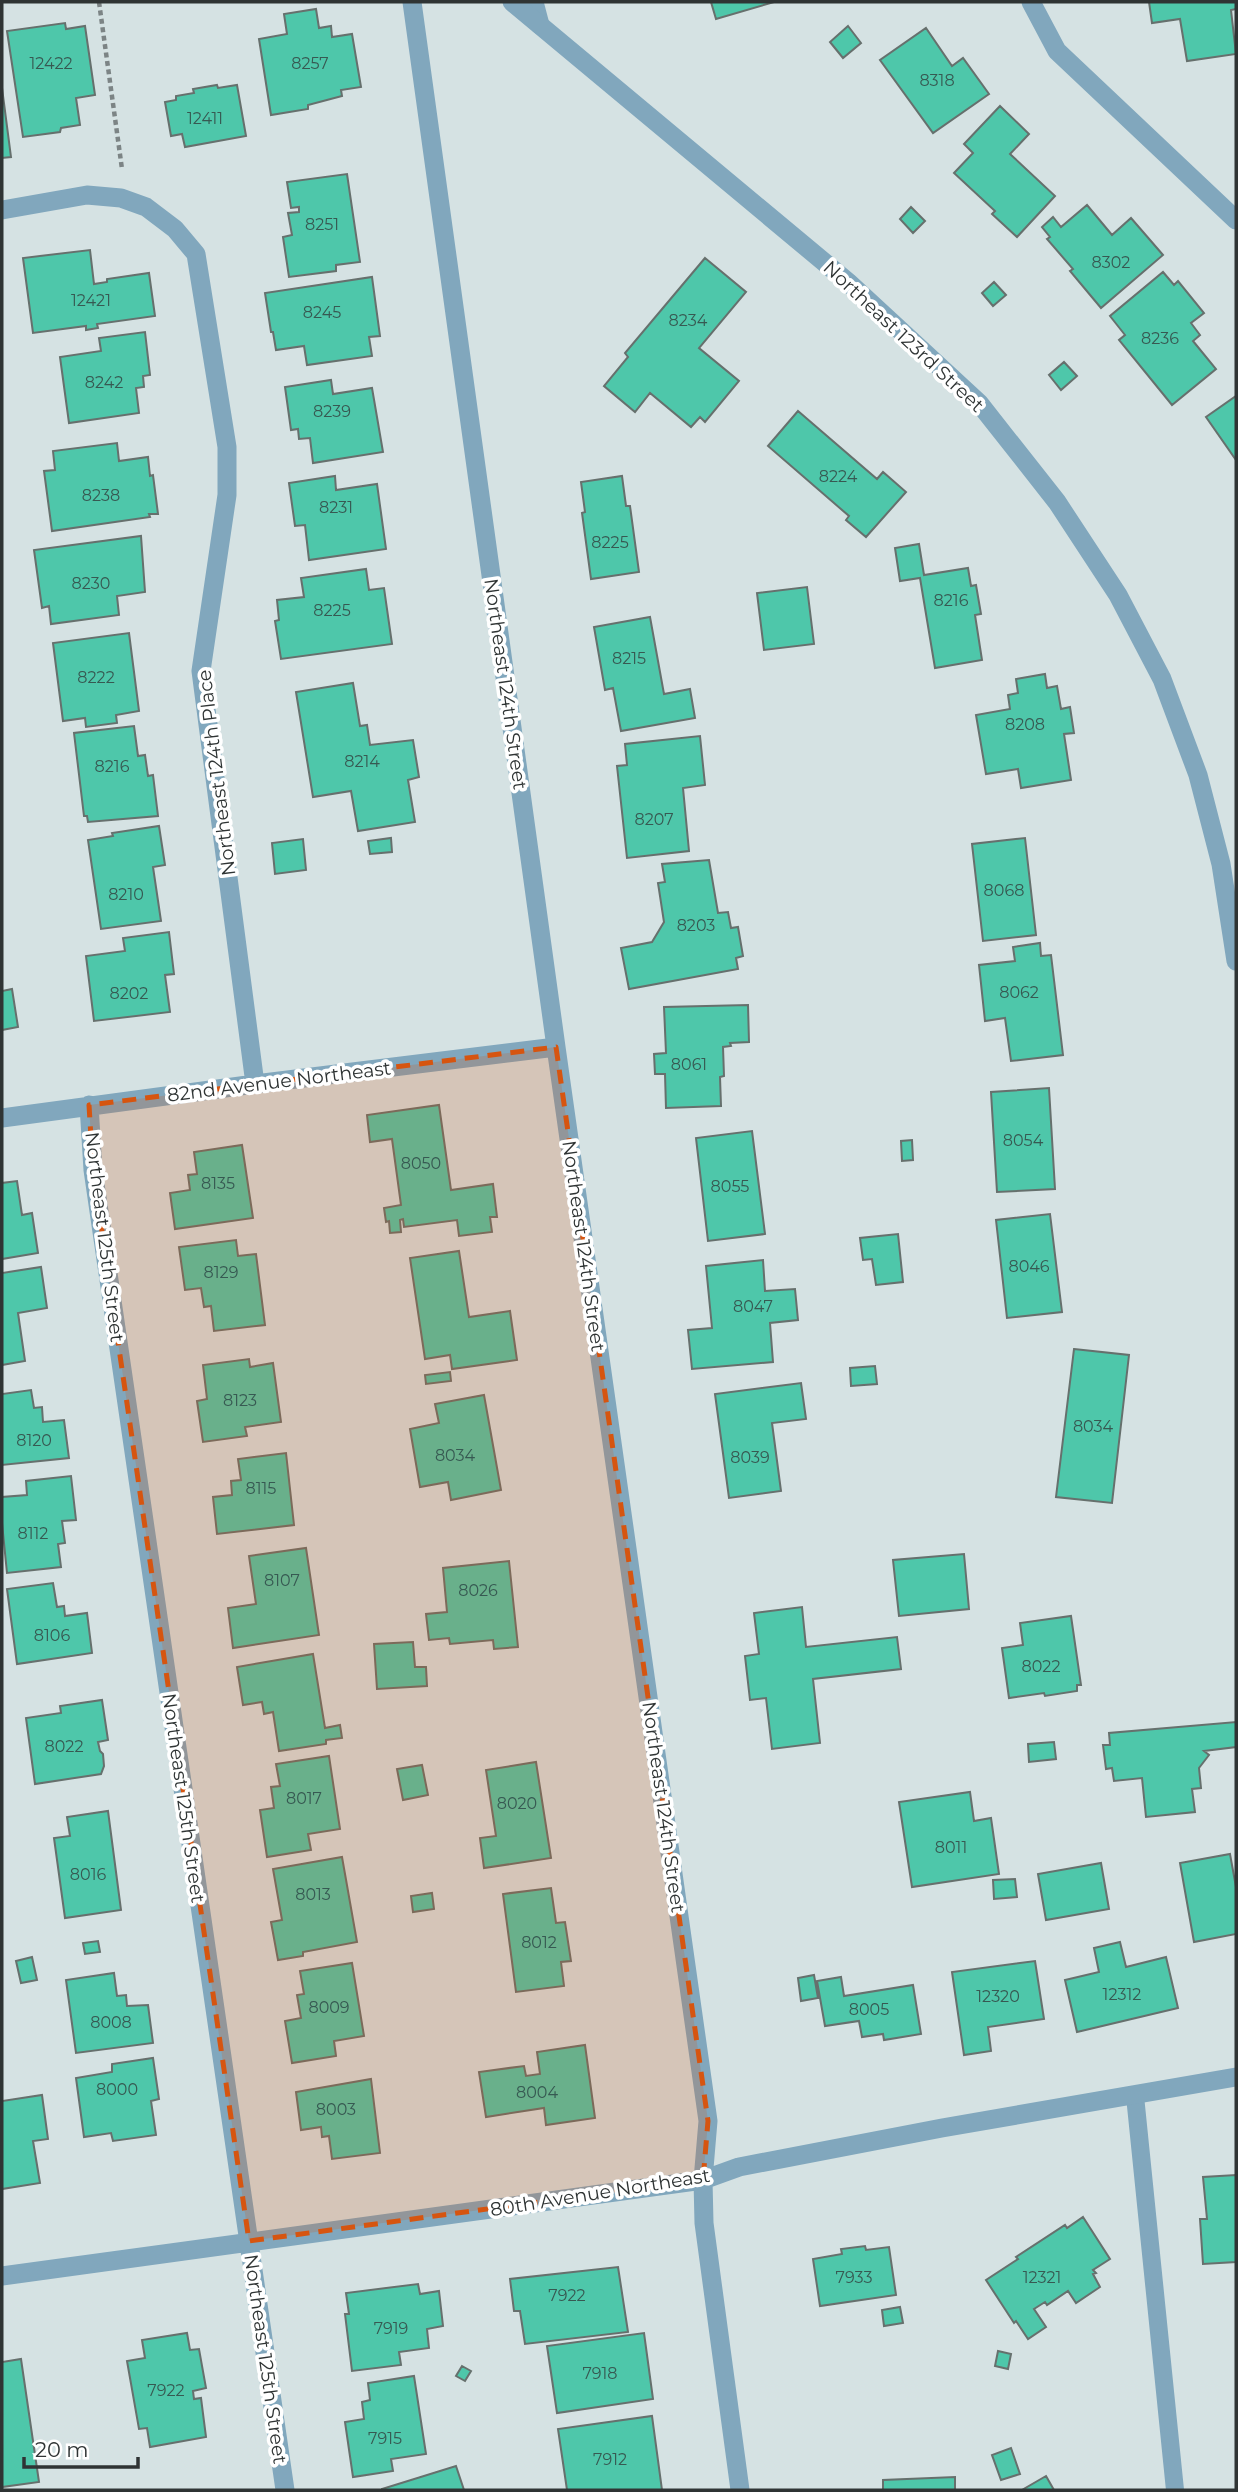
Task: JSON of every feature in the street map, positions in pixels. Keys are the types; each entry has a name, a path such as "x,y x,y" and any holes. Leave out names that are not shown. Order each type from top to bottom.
{"street":[{"name":"Northeast 124th Street","path":"412,2 708,2121 703,2180 704,2223 740,2490"},
{"name":"Northeast 123rd Street","path":"512,2 859,291 979,403 1057,502 1118,595 1167,691 1198,775 1222,864 1236,961"},
{"path":"534,2 540,25"},
{"path":"1031,2 1057,51 1236,220"},
{"name":"Northeast 124th Place","path":"2,210 87,195 121,198 146,207 175,229 196,254 227,459 227,495 201,671 255,1084"},
{"name":"82nd Avenue Northeast","path":"2,1118 556,1047"},
{"name":"Northeast 125th Street","path":"89,1105 95,1184 285,2490"},
{"name":"80th Avenue Northeast","path":"2,2276 703,2180 738,2167 1236,2077"}],"lane":[{"path":"1135,2096 1175,2490"}],"path":[{"path":"99,2 123,176"}],"highlighted area":[{"path":"556,1047 708,2121 703,2180 249,2241 93,1170 89,1105"}],"building":[{"path":"711,2 774,2 716,19"},
{"path":"1149,2 1236,2 1236,9 1231,10 1236,54 1187,61 1180,19 1152,23"},
{"path":"316,9 319,28 331,26 332,37 352,34 361,87 341,90 342,96 308,105 308,109 271,115 259,39 287,34 284,14"},
{"path":"65,23 66,29 85,26 95,95 76,98 80,125 61,128 60,132 23,137 7,31"},
{"path":"848,26 861,43 843,58 830,42"},
{"path":"926,28 952,66 963,58 989,94 933,133 880,60"},
{"path":"217,85 218,88 237,85 246,136 185,147 182,134 171,136 165,102 176,100 176,96 194,93 193,89"},
{"path":"2,88 11,157 2,158"},
{"path":"1000,106 1029,134 1010,154 1055,196 1017,237 992,214 995,211 954,173 973,153 964,144"},
{"path":"347,174 360,262 336,265 336,271 289,277 283,237 292,235 288,213 299,212 299,207 291,208 287,182"},
{"path":"1087,205 1112,235 1131,218 1163,255 1101,308 1070,271 1073,269 1047,239 1050,237 1042,227 1053,217 1061,227"},
{"path":"911,207 925,221 913,233 900,219"},
{"path":"90,250 94,284 107,282 107,279 149,273 155,316 97,324 98,328 86,330 86,326 33,333 23,258"},
{"path":"705,258 746,292 699,348 739,381 705,422 700,417 691,427 650,393 635,412 604,386 628,357 625,353"},
{"path":"1163,272 1174,285 1178,281 1204,313 1191,323 1200,335 1193,341 1216,369 1172,405 1119,340 1125,335 1110,316"},
{"path":"372,277 380,336 369,337 372,356 307,365 304,346 276,350 265,293"},
{"path":"994,282 1006,295 993,306 982,293"},
{"path":"145,332 150,375 143,376 144,387 136,388 139,413 69,423 60,357 101,351 99,338"},
{"path":"1064,362 1077,376 1061,390 1049,375"},
{"path":"331,380 333,394 372,388 383,452 313,463 310,438 299,439 298,429 291,430 285,387"},
{"path":"1236,396 1236,460 1206,417"},
{"path":"798,411 877,479 883,472 906,492 866,537 846,520 849,516 768,446"},
{"path":"117,443 119,461 148,457 158,514 52,531 44,471 55,470 53,451"},
{"path":"335,476 336,490 377,484 386,549 309,560 305,525 295,526 289,483"},
{"path":"622,476 626,506 630,506 639,572 591,579 582,513 585,512 581,482"},
{"path":"141,536 145,592 117,596 119,615 51,624 49,606 42,608 34,550"},
{"path":"919,544 924,575 968,568 971,586 976,585 981,614 975,615 982,660 935,668 920,578 900,581 895,548"},
{"path":"366,569 369,590 384,588 392,644 281,659 275,621 279,620 277,600 304,597 301,578"},
{"path":"807,587 814,644 764,650 757,593"},
{"path":"650,617 664,694 690,689 695,718 621,731 613,688 605,690 594,627"},
{"path":"129,633 139,711 116,715 117,723 86,727 85,718 63,721 53,643"},
{"path":"1045,674 1047,688 1057,686 1061,709 1070,707 1074,733 1064,734 1071,780 1021,788 1018,769 986,774 976,715 1010,709 1008,695 1018,693 1016,679"},
{"path":"353,683 360,726 367,725 370,745 413,740 419,777 408,780 415,822 358,831 351,791 313,797 296,692"},
{"path":"134,726 138,756 145,755 148,776 153,775 158,816 88,822 87,816 84,816 74,733"},
{"path":"700,736 705,785 683,788 689,851 627,858 617,766 627,765 625,744"},
{"path":"159,826 165,865 153,867 161,921 101,929 88,840 113,836 112,833"},
{"path":"391,838 392,852 370,854 368,841"},
{"path":"1025,838 1036,935 983,941 972,844"},
{"path":"303,839 306,870 275,874 272,843"},
{"path":"709,860 718,913 728,912 731,928 738,927 743,956 736,958 738,969 629,989 621,948 652,942 664,922 658,883 665,882 662,864"},
{"path":"169,932 174,974 165,975 170,1012 94,1021 86,956 125,951 123,938"},
{"path":"1040,943 1041,956 1051,955 1063,1055 1011,1061 1005,1018 985,1021 979,965 1015,961 1013,947"},
{"path":"12,989 18,1027 2,1030 2,991"},
{"path":"748,1005 749,1042 730,1043 731,1046 723,1047 721,1106 666,1108 665,1074 655,1074 654,1054 666,1053 664,1007"},
{"path":"1049,1088 1055,1189 997,1192 991,1092"},
{"path":"439,1105 451,1190 493,1184 497,1217 490,1217 492,1232 459,1236 457,1220 404,1227 403,1219 400,1220 401,1232 390,1233 384,1208 401,1205 392,1139 370,1142 367,1115"},
{"path":"752,1131 765,1234 708,1241 696,1138"},
{"path":"912,1140 913,1160 902,1161 901,1141"},
{"path":"242,1145 253,1218 175,1229 170,1193 190,1190 188,1175 197,1174 194,1152"},
{"path":"17,1181 22,1215 32,1213 38,1253 2,1259 2,1183"},
{"path":"1050,1214 1062,1312 1007,1318 996,1220"},
{"path":"898,1234 903,1282 876,1285 872,1259 863,1260 860,1238"},
{"path":"236,1240 238,1256 256,1254 265,1325 214,1331 211,1306 204,1307 201,1288 185,1290 179,1247"},
{"path":"459,1251 469,1317 510,1311 517,1360 452,1369 450,1355 425,1359 410,1258"},
{"path":"763,1260 765,1291 795,1289 798,1320 770,1323 773,1362 692,1369 688,1330 712,1328 706,1266"},
{"path":"41,1267 47,1308 18,1313 25,1361 2,1365 2,1273"},
{"path":"1074,1349 1129,1355 1112,1503 1056,1497"},
{"path":"249,1359 250,1367 273,1363 281,1422 245,1427 247,1436 203,1442 197,1401 207,1399 203,1365"},
{"path":"875,1366 877,1384 851,1386 850,1368"},
{"path":"450,1372 451,1381 426,1384 425,1375"},
{"path":"801,1383 806,1419 772,1423 781,1491 729,1498 715,1394"},
{"path":"31,1390 34,1408 42,1407 43,1422 64,1420 69,1458 2,1465 2,1394"},
{"path":"484,1395 501,1490 451,1500 448,1482 420,1487 410,1429 439,1423 435,1404"},
{"path":"286,1453 294,1525 217,1534 213,1497 232,1495 231,1481 241,1480 238,1459"},
{"path":"71,1476 76,1520 62,1521 65,1543 58,1544 61,1567 7,1573 2,1497 27,1495 26,1481"},
{"path":"306,1548 319,1635 233,1648 228,1608 256,1604 249,1556"},
{"path":"964,1554 969,1609 899,1616 893,1560"},
{"path":"509,1561 518,1647 494,1649 493,1640 450,1644 449,1638 429,1640 426,1614 447,1612 443,1568"},
{"path":"53,1583 57,1607 64,1606 65,1616 87,1613 92,1653 17,1664 7,1589"},
{"path":"802,1607 806,1647 897,1637 901,1669 813,1679 820,1743 772,1749 766,1698 750,1700 745,1656 759,1654 754,1613"},
{"path":"1071,1616 1081,1685 1077,1685 1077,1691 1009,1698 1002,1648 1023,1645 1020,1623"},
{"path":"413,1642 415,1667 426,1667 427,1686 377,1689 374,1644"},
{"path":"313,1654 325,1728 340,1725 342,1738 326,1740 326,1744 279,1751 273,1712 264,1714 262,1702 243,1705 237,1667"},
{"path":"102,1700 108,1740 98,1742 103,1754 104,1766 101,1774 35,1784 26,1718 61,1713 60,1706"},
{"path":"1236,1722 1236,1747 1204,1751 1209,1755 1199,1768 1201,1788 1192,1789 1195,1812 1146,1817 1142,1778 1114,1781 1112,1768 1106,1769 1103,1745 1110,1745 1109,1733"},
{"path":"1054,1742 1056,1759 1029,1762 1028,1744"},
{"path":"329,1756 340,1829 308,1834 311,1850 267,1857 260,1810 274,1808 271,1787 280,1786 276,1764"},
{"path":"536,1762 551,1858 484,1868 480,1838 496,1836 486,1770"},
{"path":"422,1765 428,1795 403,1800 397,1769"},
{"path":"970,1792 974,1821 991,1818 999,1874 912,1887 899,1802"},
{"path":"108,1811 121,1910 65,1918 54,1838 70,1836 67,1817"},
{"path":"1230,1854 1236,1887 1236,1934 1194,1942 1180,1863"},
{"path":"342,1857 357,1942 303,1952 303,1956 278,1960 271,1922 282,1920 273,1869"},
{"path":"1101,1863 1109,1909 1046,1920 1038,1874"},
{"path":"1015,1879 1017,1897 994,1899 993,1880"},
{"path":"551,1888 556,1923 565,1922 571,1961 561,1962 564,1986 516,1992 503,1894"},
{"path":"432,1893 434,1909 413,1912 411,1896"},
{"path":"98,1941 100,1952 85,1954 83,1943"},
{"path":"1120,1942 1126,1967 1166,1957 1178,2008 1077,2032 1065,1980 1099,1972 1094,1948"},
{"path":"32,1957 37,1980 21,1983 16,1961"},
{"path":"1035,1961 1044,2019 988,2027 991,2051 964,2055 952,1972"},
{"path":"352,1963 364,2036 334,2041 336,2056 292,2063 285,2021 301,2018 297,1995 304,1994 300,1971"},
{"path":"114,1973 117,1996 126,1995 127,2006 148,2005 153,2043 76,2053 66,1980"},
{"path":"814,1975 818,1998 801,2001 798,1978"},
{"path":"841,1977 844,1996 913,1985 921,2034 884,2040 883,2034 862,2037 859,2021 825,2026 817,1981"},
{"path":"585,2045 595,2118 546,2125 544,2108 486,2117 479,2072 524,2066 526,2076 540,2074 537,2052"},
{"path":"153,2058 159,2099 151,2101 156,2135 113,2141 111,2133 84,2137 76,2078 112,2072 112,2064"},
{"path":"371,2079 380,2153 332,2159 329,2136 322,2137 321,2127 301,2130 296,2092"},
{"path":"42,2095 48,2139 33,2141 40,2183 2,2189 2,2101"},
{"path":"1236,2175 1236,2262 1203,2264 1200,2219 1207,2219 1203,2177"},
{"path":"1083,2217 1110,2259 1093,2270 1100,2287 1076,2303 1068,2291 1047,2305 1045,2302 1034,2309 1046,2327 1028,2339 1016,2321 1014,2323 986,2280 1065,2225 1067,2228"},
{"path":"865,2246 866,2250 889,2247 896,2295 820,2306 813,2259 842,2254 841,2249"},
{"path":"618,2267 628,2332 525,2344 520,2311 514,2311 510,2279"},
{"path":"418,2284 420,2294 439,2291 443,2326 427,2329 429,2348 399,2352 401,2365 352,2371 345,2314 349,2314 346,2293"},
{"path":"900,2307 903,2323 884,2326 882,2310"},
{"path":"187,2333 190,2350 199,2349 206,2388 193,2391 194,2399 201,2398 206,2437 150,2447 147,2428 139,2429 127,2361 145,2358 142,2340"},
{"path":"644,2333 653,2399 557,2413 547,2346"},
{"path":"998,2351 1011,2354 1008,2369 995,2366"},
{"path":"21,2359 39,2482 2,2487 2,2362"},
{"path":"462,2366 471,2371 465,2381 456,2376"},
{"path":"414,2376 426,2454 391,2459 393,2471 353,2477 345,2422 364,2419 362,2402 370,2400 368,2383"},
{"path":"652,2416 662,2490 567,2490 558,2429"},
{"path":"1011,2448 1020,2474 1001,2480 992,2455"},
{"path":"456,2466 464,2490 382,2490 382,2489"},
{"path":"1046,2476 1054,2490 1022,2490"},
{"path":"955,2477 955,2490 883,2490 883,2480"}]}
